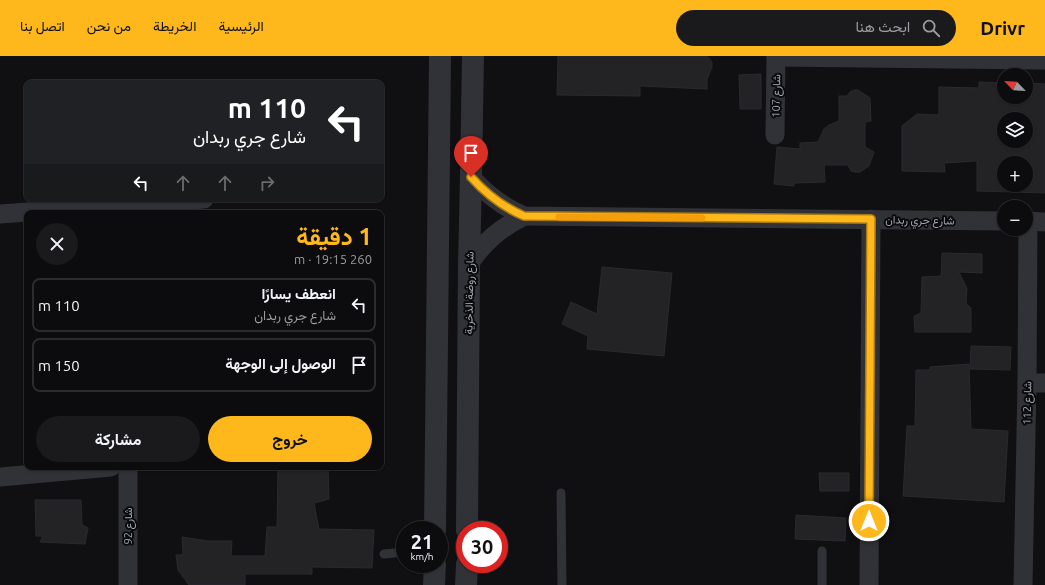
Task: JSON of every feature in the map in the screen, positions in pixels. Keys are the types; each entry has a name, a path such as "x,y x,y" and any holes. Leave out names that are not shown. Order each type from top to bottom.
{"street":[{"path":"435,521 440,56"},
{"name":"شارع روضة الذخرية","path":"467,521 469,264 473,56"},
{"name":"شارع 107","path":"775,135 776,56 1035,59"},
{"name":"شارع جري ربدان","path":"471,177 482,190 495,201 509,210 524,216 997,221"},
{"path":"106,210 132,209 182,202"},
{"path":"0,214 24,213"},
{"path":"469,264 480,249 493,236 524,216"},
{"path":"869,585 871,219"},
{"name":"شارع 112","path":"1023,585 1036,383 1033,222"},
{"path":"0,477 78,470"},
{"name":"شارع 92","path":"128,470 128,585"},
{"path":"434,585 435,573"},
{"path":"466,573 466,585"}],"lane":[{"path":"0,477 0,484"},
{"path":"561,493 562,585"},
{"path":"822,551 822,585"},
{"path":"384,554 396,553"}],"building":[{"path":"558,56 707,56 712,62 712,67 707,79 707,89 640,86 640,96 557,95"},
{"path":"761,74 761,109 740,109 739,75"},
{"path":"979,82 997,83 997,104 1033,104 1033,83 1045,84 1045,193 1011,192 1033,192 1033,156 997,156 997,192 977,191 977,161 944,163 945,172 902,171 902,126 917,114 939,115 939,87 979,88"},
{"path":"854,90 858,90 870,98 871,121 865,122 865,147 874,152 869,166 860,172 855,172 851,171 848,165 824,165 825,182 794,183 794,186 774,184 777,147 800,149 800,143 818,142 824,129 839,121 839,96 847,96"},
{"path":"942,253 982,254 982,273 959,272 967,289 966,303 971,308 971,332 915,332 914,316 921,313 922,277 941,276"},
{"path":"602,267 672,273 664,356 587,349 588,336 562,324 571,302 597,314"},
{"path":"971,346 1011,347 1010,370 970,369"},
{"path":"969,364 971,429 1008,431 1004,502 903,496 907,426 915,426 916,370 930,370 930,367"},
{"path":"278,470 328,470 329,499 314,503 319,529 374,530 372,568 312,567 312,574 245,574 245,585 189,585 178,570 176,555 183,555 182,537 208,541 232,541 231,556 265,556 267,527 277,527"},
{"path":"819,473 849,473 849,491 820,491"},
{"path":"35,500 81,500 82,525 88,528 85,544 40,542 43,536 36,536"},
{"path":"796,515 846,518 845,541 795,539"}],"slow traffic":[{"path":"559,217 702,218"}],"route":[{"path":"471,177 482,190 495,201 509,210 524,216 871,219 869,521"}]}
